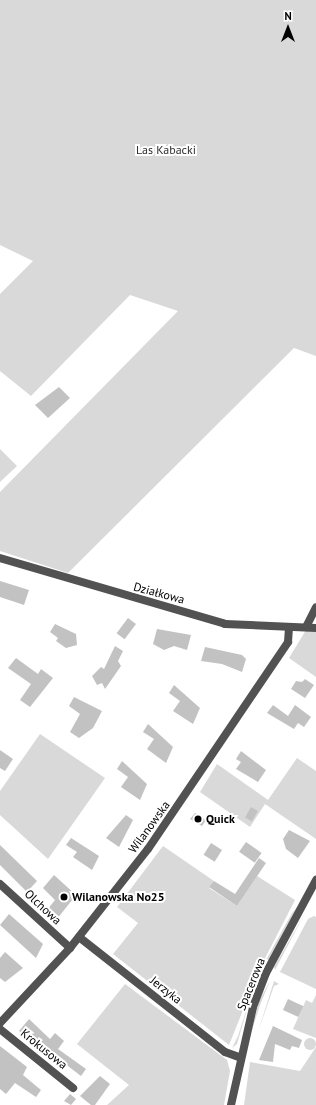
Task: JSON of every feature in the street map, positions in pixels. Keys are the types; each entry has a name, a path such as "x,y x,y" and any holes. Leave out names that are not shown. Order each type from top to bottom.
{"street":[{"name":"Działkowa","path":"0,558 225,624 316,628"},
{"path":"306,627 316,607"},
{"name":"Wilanowska","path":"0,1023 79,937 192,788 288,642 289,628"},
{"name":"Spacerowa","path":"231,1105 239,1057 266,973 316,880"},
{"name":"Olchowa","path":"0,884 70,948"},
{"name":"Jerzyka","path":"79,937 225,1052 239,1057"},
{"name":"Krokusowa","path":"0,1029 74,1088"}],"green space":[{"name":"Las Kabacki","path":"0,0 316,0 316,356 294,348 68,573 0,551 0,492 178,311 130,295 31,396 0,371 0,294 33,261 0,245"},
{"path":"0,449 17,466 0,482"},
{"path":"306,630 316,631 316,677 289,658"},
{"path":"40,734 105,778 48,859 0,815 0,791"},
{"path":"297,758 316,771 316,839 265,804 250,827 200,792 217,764 268,800"},
{"path":"163,846 214,881 209,888 237,906 257,876 295,900 260,968 229,1045 113,954 138,923 117,907"},
{"path":"296,908 269,960 266,960 292,913"},
{"path":"305,913 275,970 274,967"},
{"path":"314,916 316,917 316,989 280,972 308,919"},
{"path":"270,981 260,1005 251,1033 259,1001"},
{"path":"274,981 279,984 274,986 258,1032"},
{"path":"125,984 227,1060 230,1071 224,1105 107,1105 129,1085 77,1044"},
{"path":"252,992 237,1044 232,1048 238,1036"},
{"path":"316,995 316,1038 293,1029 306,1000 312,1003"},
{"path":"308,1038 312,1038 316,1044 312,1050 308,1050 304,1046 304,1042"},
{"path":"316,1047 316,1105 244,1105 250,1062 300,1071"}],"building":[{"path":"59,387 70,398 48,418 35,405"},
{"path":"0,581 29,590 24,605 0,597"},
{"path":"128,618 136,624 125,639 117,633"},
{"path":"55,624 76,634 77,645 66,648 56,641 58,638 50,632"},
{"path":"157,629 191,635 187,650 174,646 164,650 153,644"},
{"path":"115,646 123,651 118,661 121,666 105,689 102,683 97,685 92,676 101,667 104,669"},
{"path":"205,647 242,655 246,659 242,672 222,664 201,661"},
{"path":"16,658 38,674 41,669 53,678 30,707 20,700 31,684 8,668"},
{"path":"305,679 314,685 305,698 291,689 296,681 302,682"},
{"path":"174,685 200,708 193,724 173,711 180,701 169,693"},
{"path":"74,697 102,711 93,728 79,738 70,732 80,714 69,706"},
{"path":"273,705 288,716 295,705 311,717 304,727 298,723 294,729 267,713"},
{"path":"148,724 173,747 166,763 147,749 154,739 143,732"},
{"path":"0,750 13,759 5,771 0,768"},
{"path":"241,751 266,770 258,782 236,769 241,762 236,759"},
{"path":"122,761 147,784 140,800 121,787 128,777 117,769"},
{"path":"251,807 258,811 252,821 245,817"},
{"name":"Quick","path":"195,813 206,820 202,826 190,819"},
{"path":"126,815 133,820 119,847 106,838"},
{"path":"289,830 310,841 298,858 286,849 283,839"},
{"path":"71,838 99,856 92,870 73,857 77,852 66,845"},
{"path":"246,842 262,853 255,863 239,852"},
{"path":"211,843 222,850 215,862 204,855"},
{"path":"0,845 37,881 27,892 0,865"},
{"path":"259,858 266,863 237,906 209,887 214,881 235,894"},
{"name":"Wilanowska No25","path":"54,875 76,895 57,919 47,910 55,900 43,888"},
{"path":"9,914 43,944 36,958 0,925"},
{"path":"5,952 23,968 5,982 0,978 0,958"},
{"path":"288,999 303,1006 298,1017 283,1010"},
{"path":"29,1019 50,1039 55,1033 64,1041 58,1049 86,1069 81,1076 60,1060 58,1064 37,1052 41,1047 19,1031"},
{"path":"273,1026 302,1040 299,1048 292,1046 290,1050 275,1044 273,1062 259,1060"},
{"path":"0,1046 27,1067 23,1075 41,1090 36,1097 15,1083 6,1094 0,1089"},
{"path":"100,1076 110,1084 95,1105 91,1105 80,1096"},
{"path":"70,1094 76,1099 71,1105 64,1101"}],"place":[{"name":"Quick","path":"198,819"},
{"name":"Wilanowska No25","path":"64,897"}]}
